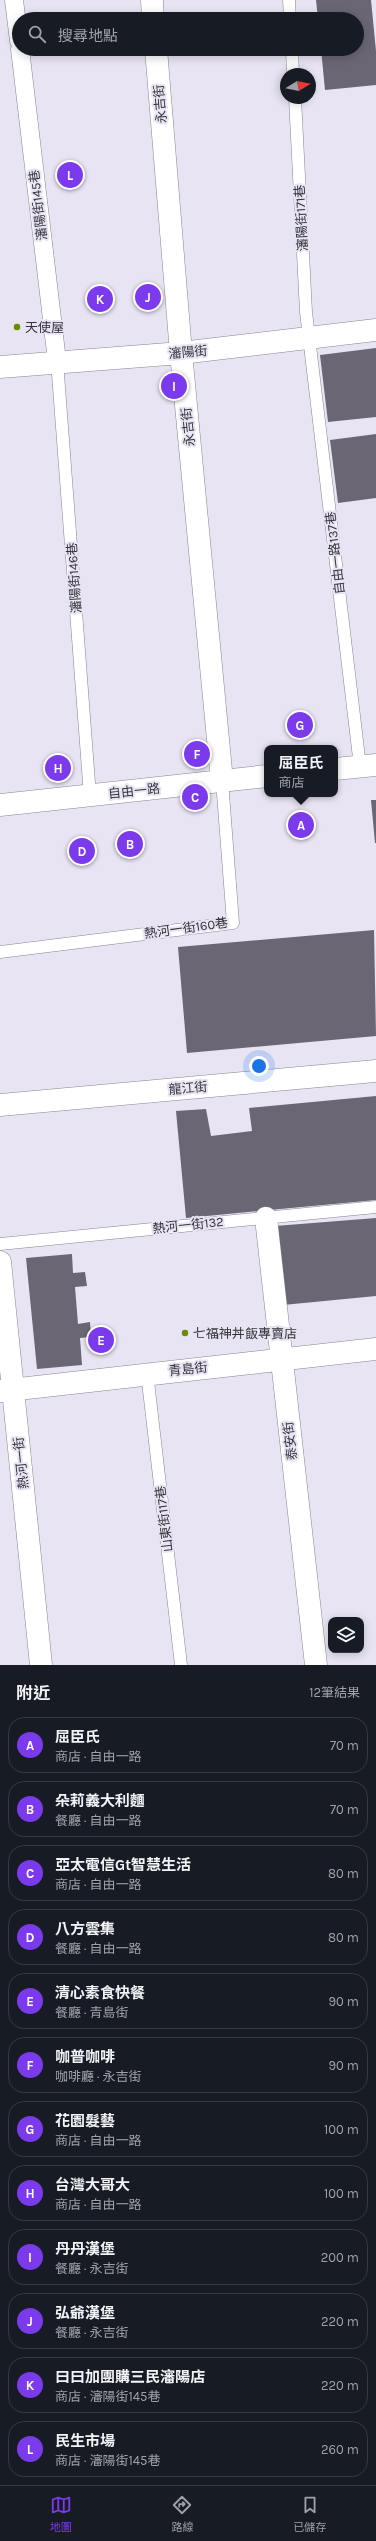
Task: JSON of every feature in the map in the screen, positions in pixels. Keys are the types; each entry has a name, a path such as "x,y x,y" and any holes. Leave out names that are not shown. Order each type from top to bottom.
{"street":[{"path":"14,0 15,12"},
{"path":"152,0 153,12"},
{"name":"瀋陽街145巷","path":"21,56 57,361"},
{"name":"永吉街","path":"157,56 181,353 222,781"},
{"name":"瀋陽街","path":"0,367 57,361 181,353 310,339 376,330"},
{"path":"338,769 368,766"},
{"name":"自由一路","path":"0,806 264,776"},
{"name":"龍江街","path":"0,1105 376,1071"},
{"name":"泰安街","path":"266,1218 316,1665"},
{"name":"熱河一街","path":"0,1262 7,1390 41,1665"},
{"name":"青島街","path":"7,1390 147,1373 376,1350"}],"lane":[{"path":"289,0 290,12"},
{"path":"292,56 293,68"},
{"name":"瀋陽街171巷","path":"294,104 310,339"},
{"name":"自由一路137巷","path":"310,339 368,766"},
{"name":"瀋陽街146巷","path":"57,361 90,796"},
{"name":"熱河一街160巷","path":"0,952 233,923 222,781"},
{"name":"熱河一街132","path":"0,1244 376,1207"},
{"name":"山東街117巷","path":"147,1373 181,1665"}],"building":[{"path":"316,0 371,0 376,51 376,85 325,90 322,56 364,56 364,12 317,12"},
{"path":"376,348 376,417 328,422 320,355"},
{"path":"376,434 376,498 338,503 330,440"},
{"path":"371,800 376,800 376,843 375,843"},
{"path":"374,930 376,1036 187,1053 178,947"},
{"path":"376,1096 376,1200 186,1218 176,1111 206,1109 211,1136 252,1131 249,1108"},
{"path":"376,1218 376,1296 283,1305 275,1226"},
{"path":"72,1254 73,1273 85,1272 87,1286 75,1287 78,1324 90,1322 91,1337 80,1338 82,1365 37,1369 26,1258"}],"place":[{"name":"民生市場","path":"70,175"},
{"name":"弘爺漢堡","path":"148,297"},
{"name":"曰曰加團購三民瀋陽店","path":"100,299"},
{"name":"天使屋","path":"17,327"},
{"name":"丹丹漢堡","path":"174,386"},
{"name":"花園髮藝","path":"300,725"},
{"name":"咖普咖啡","path":"197,754"},
{"name":"台灣大哥大","path":"58,768"},
{"name":"亞太電信Gt智慧生活","path":"195,797"},
{"name":"屈臣氏","path":"301,825"},
{"name":"朵莉義大利麵","path":"130,844"},
{"name":"八方雲集","path":"82,851"},
{"name":"七福神丼飯專賣店","path":"185,1333"},
{"name":"清心素食快餐","path":"101,1340"}]}
